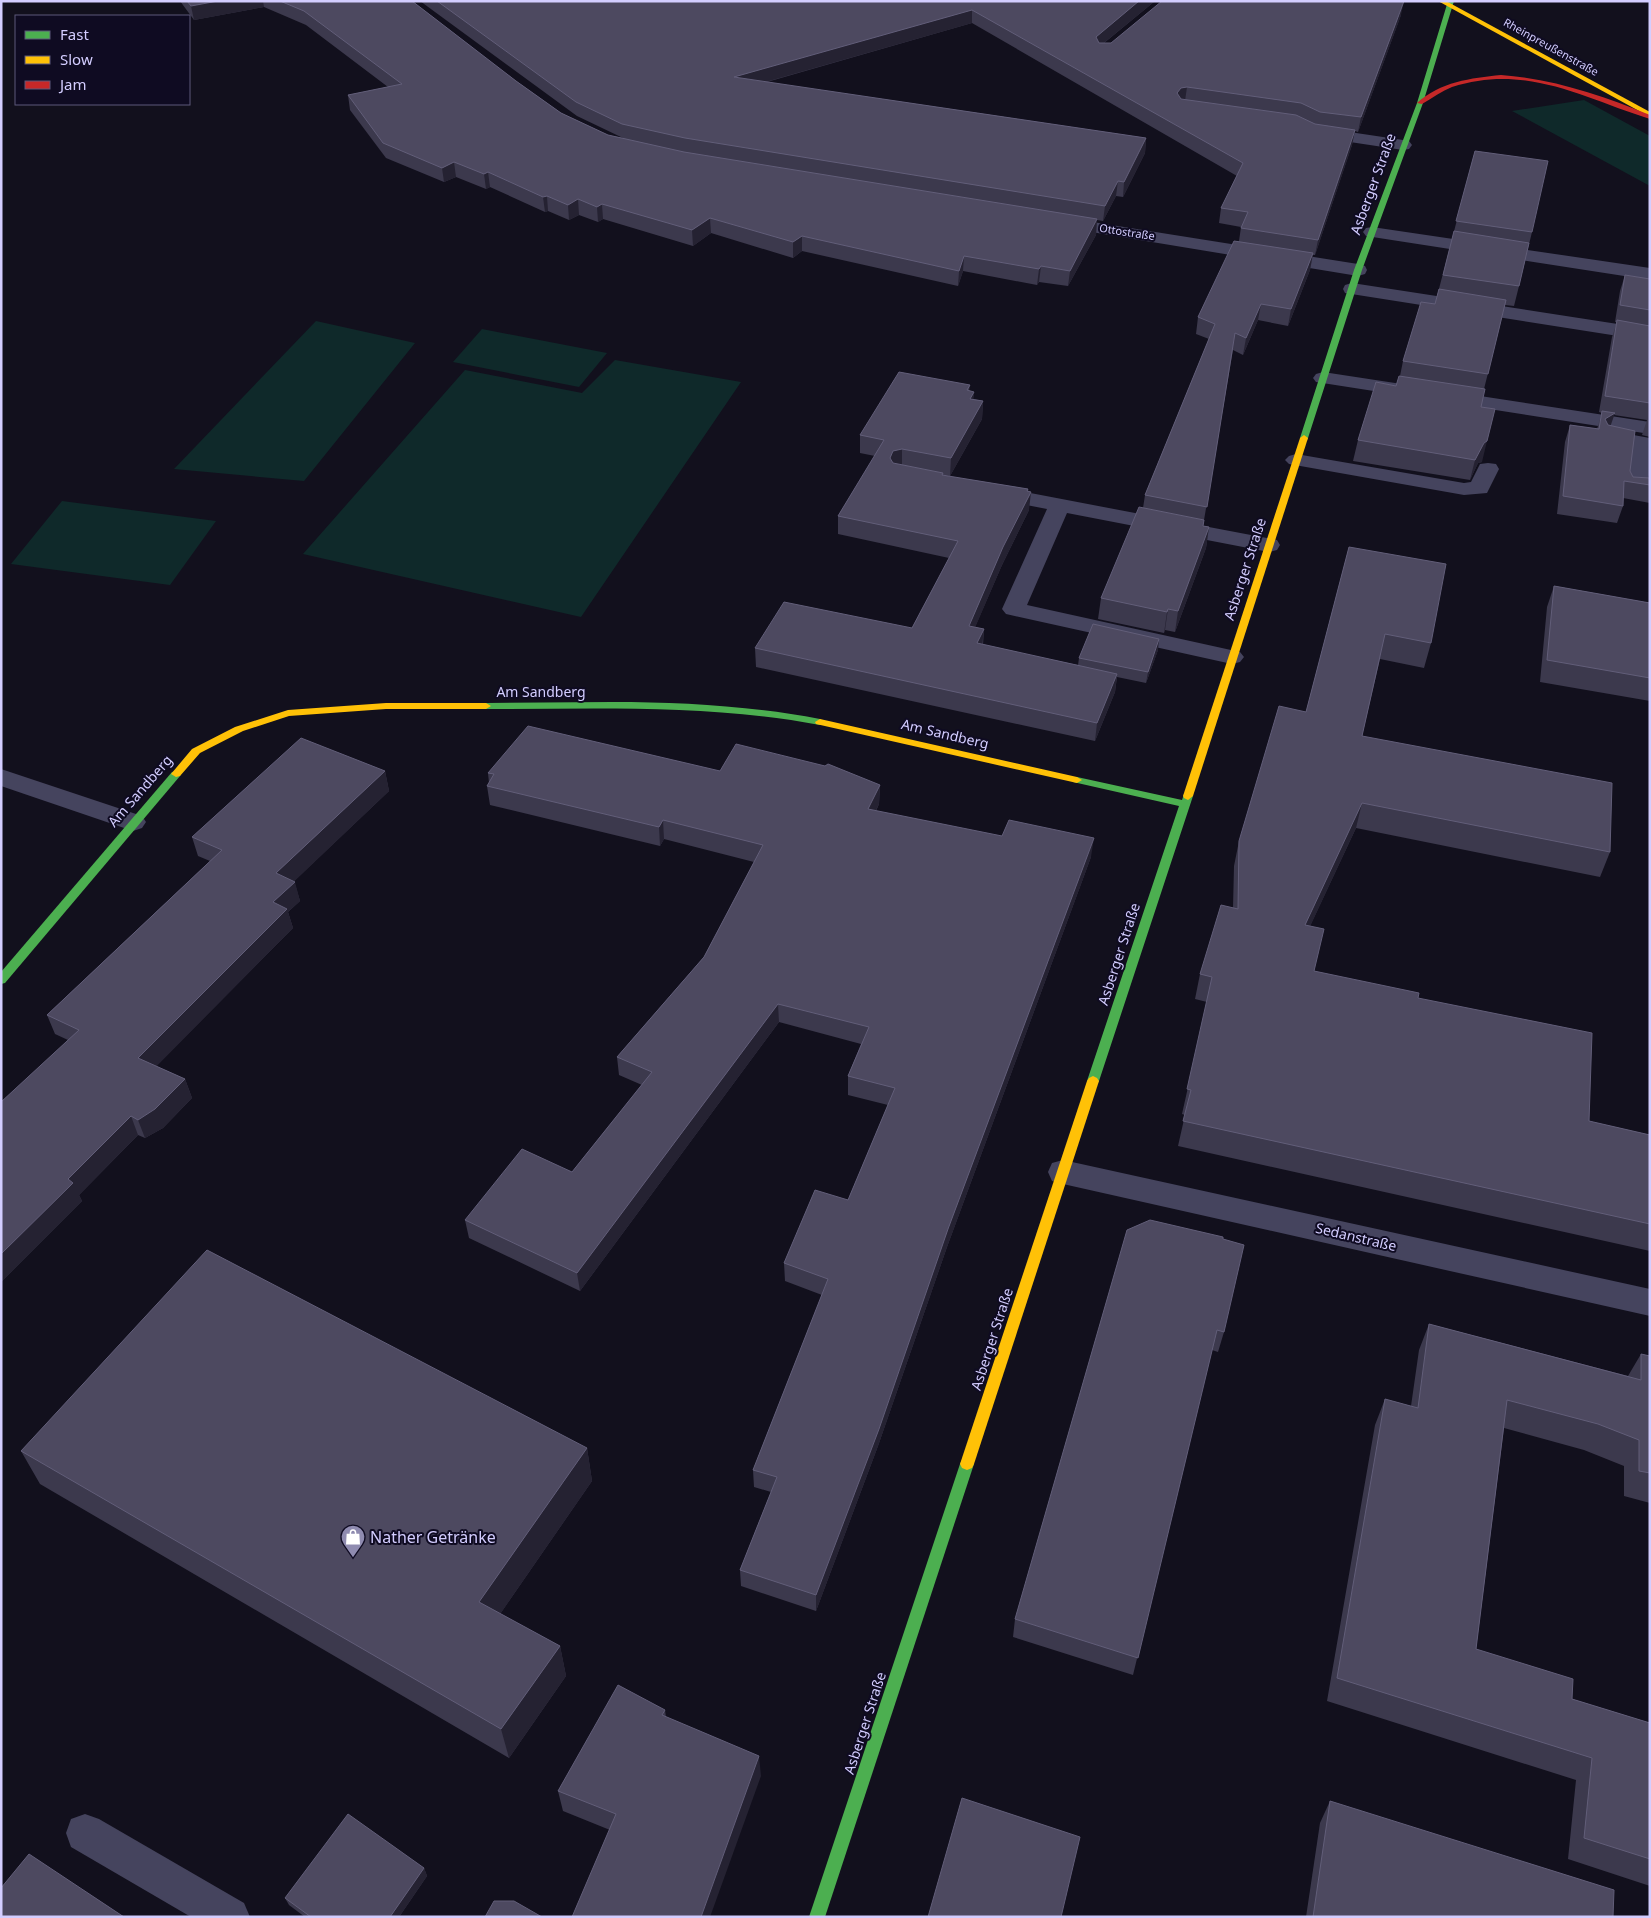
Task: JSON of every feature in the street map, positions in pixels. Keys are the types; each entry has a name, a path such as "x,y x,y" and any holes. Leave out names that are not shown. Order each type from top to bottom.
{"street":[{"name":"Asberger Straße","path":"817,1917 1185,804 1358,270 1420,103 1447,3"},
{"name":"Rheinpreußenstraße","path":"1447,3 1650,116"},
{"path":"1420,103 1452,86 1498,78 1519,78 1543,80 1579,90 1650,116"},
{"path":"1298,124 1313,132 1404,145"},
{"name":"Ottostraße","path":"1046,219 1358,270"},
{"path":"1372,232 1650,274"},
{"path":"1352,289 1650,335"},
{"path":"1323,378 1650,428"},
{"path":"1470,401 1470,414 1642,442 1638,488"},
{"path":"1296,460 1464,489 1479,488 1488,470"},
{"path":"974,489 1268,545"},
{"path":"1060,505 1014,609 1232,657"},
{"name":"Am Sandberg","path":"1,980 133,822 196,751 240,729 288,713 386,706 684,707 786,714 1185,804"},
{"path":"1,777 133,822"},
{"name":"Sedanstraße","path":"1063,1172 1650,1302"},
{"path":"85,1833 230,1917"}],"green space":[{"path":"1584,100 1650,136 1650,186 1512,111"},
{"path":"316,321 415,343 304,481 174,469"},
{"path":"482,329 607,353 579,387 453,362"},
{"path":"615,360 741,382 581,617 303,554 465,370 582,393"},
{"path":"62,501 216,521 170,585 11,564"}],"building":[{"path":"187,1 218,1 191,6"},
{"path":"280,1 412,1 561,113 608,135 684,152 1097,219 1070,271 1041,266 1039,269 964,256 959,271 802,236 793,242 710,218 692,230 602,204 597,207 578,199 568,205 547,196 543,197 488,172 484,174 454,162 442,168 383,143 348,95 402,84 304,11"},
{"path":"437,1 1139,1 1096,37 1099,43 1111,43 1162,1 1404,1 1361,117 1320,112 1301,103 1187,87 1181,88 1177,93 1181,99 1296,115 1315,124 1355,130 1318,240 1241,228 1248,212 1221,208 1243,163 972,10 734,77 1146,138 1124,182 1118,181 1105,206 685,138 622,124 576,102"},
{"path":"1475,151 1548,161 1532,232 1456,221"},
{"path":"1454,231 1529,243 1519,286 1443,275"},
{"path":"1234,241 1313,253 1291,309 1261,304 1246,338 1235,333 1207,507 1145,495 1215,324 1198,317"},
{"path":"1625,275 1650,279 1650,310 1620,305"},
{"path":"1439,289 1506,300 1488,374 1403,361 1421,302 1435,304"},
{"path":"1617,320 1650,326 1650,403 1605,396"},
{"path":"899,372 970,385 967,390 974,392 970,399 983,401 951,458 902,449 893,451 890,458 893,463 943,473 942,475 1028,489 1027,491 1031,492 1003,547 969,626 984,629 977,643 1117,674 1097,723 755,648 784,602 912,628 958,541 838,516 884,440 860,435"},
{"path":"1399,376 1485,389 1481,407 1495,409 1487,441 1475,460 1358,440 1376,382 1396,386"},
{"path":"1602,411 1615,413 1605,419 1608,425 1635,431 1630,471 1633,477 1650,478 1650,485 1624,481 1623,506 1563,496 1570,425 1599,429"},
{"path":"1139,507 1204,520 1203,526 1209,527 1178,611 1168,609 1167,612 1101,598"},
{"path":"1349,547 1446,564 1431,643 1385,634 1362,736 1612,783 1610,852 1362,803 1305,925 1324,929 1314,971 1419,993 1418,998 1592,1033 1589,1121 1650,1135 1650,1224 1183,1121 1191,1090 1187,1089 1212,977 1200,974 1221,905 1238,909 1239,841 1279,706 1306,712"},
{"path":"1554,586 1650,603 1650,678 1547,660"},
{"path":"1093,624 1159,639 1148,672 1079,658"},
{"path":"528,726 720,771 736,744 825,766 828,764 880,785 868,809 1002,836 1009,820 1094,838 948,1229 879,1429 816,1595 740,1570 777,1477 753,1470 828,1279 784,1263 815,1190 848,1200 895,1088 848,1076 869,1027 778,1004 577,1273 465,1220 522,1149 572,1172 652,1072 617,1057 704,957 763,845 663,820 659,827 487,786 494,774 488,773"},
{"path":"301,738 385,771 276,873 295,882 273,902 287,909 138,1058 185,1079 155,1109 138,1120 131,1116 68,1179 73,1183 1,1254 1,1102 79,1030 47,1015 222,850 192,837"},
{"path":"1150,1220 1223,1237 1223,1239 1244,1245 1224,1332 1217,1330 1138,1658 1015,1619 1127,1230"},
{"name":"Nather Getränke","path":"207,1250 587,1448 479,1602 560,1646 501,1729 21,1451"},
{"path":"1429,1324 1641,1380 1641,1354 1650,1356 1650,1473 1639,1471 1639,1440 1598,1424 1507,1400 1476,1649 1573,1679 1572,1699 1650,1723 1650,1859 1584,1838 1592,1758 1337,1678 1385,1399 1418,1408"},
{"path":"618,1685 665,1710 662,1715 759,1756 701,1917 572,1917 616,1814 558,1791"},
{"path":"962,1798 1080,1837 1061,1917 928,1917"},
{"path":"1330,1801 1614,1890 1613,1917 1313,1917"},
{"path":"348,1814 424,1868 390,1917 311,1917 285,1898"},
{"path":"29,1854 124,1917 1,1917 1,1888"},
{"path":"494,1901 514,1901 542,1917 485,1917"}],"traffic: fast":[{"path":"1304,438 1358,270 1420,103 1451,1"},
{"path":"486,706 654,705 697,707 780,714 820,722"},
{"path":"1,980 176,774"},
{"path":"1077,780 1185,804"},
{"path":"1093,1081 1188,796"},
{"path":"817,1917 967,1464"}],"traffic: slow":[{"path":"1441,1 1650,115"},
{"path":"1188,796 1304,438"},
{"path":"176,774 196,751 239,729 288,713 386,706 486,706"},
{"path":"820,722 1077,780"},
{"path":"967,1464 1093,1081"}],"traffic: jam":[{"path":"1420,103 1450,86 1475,79 1501,77 1526,79 1577,90 1650,117"}],"place":[{"name":"Nather Getränke","path":"353,1558"}]}
